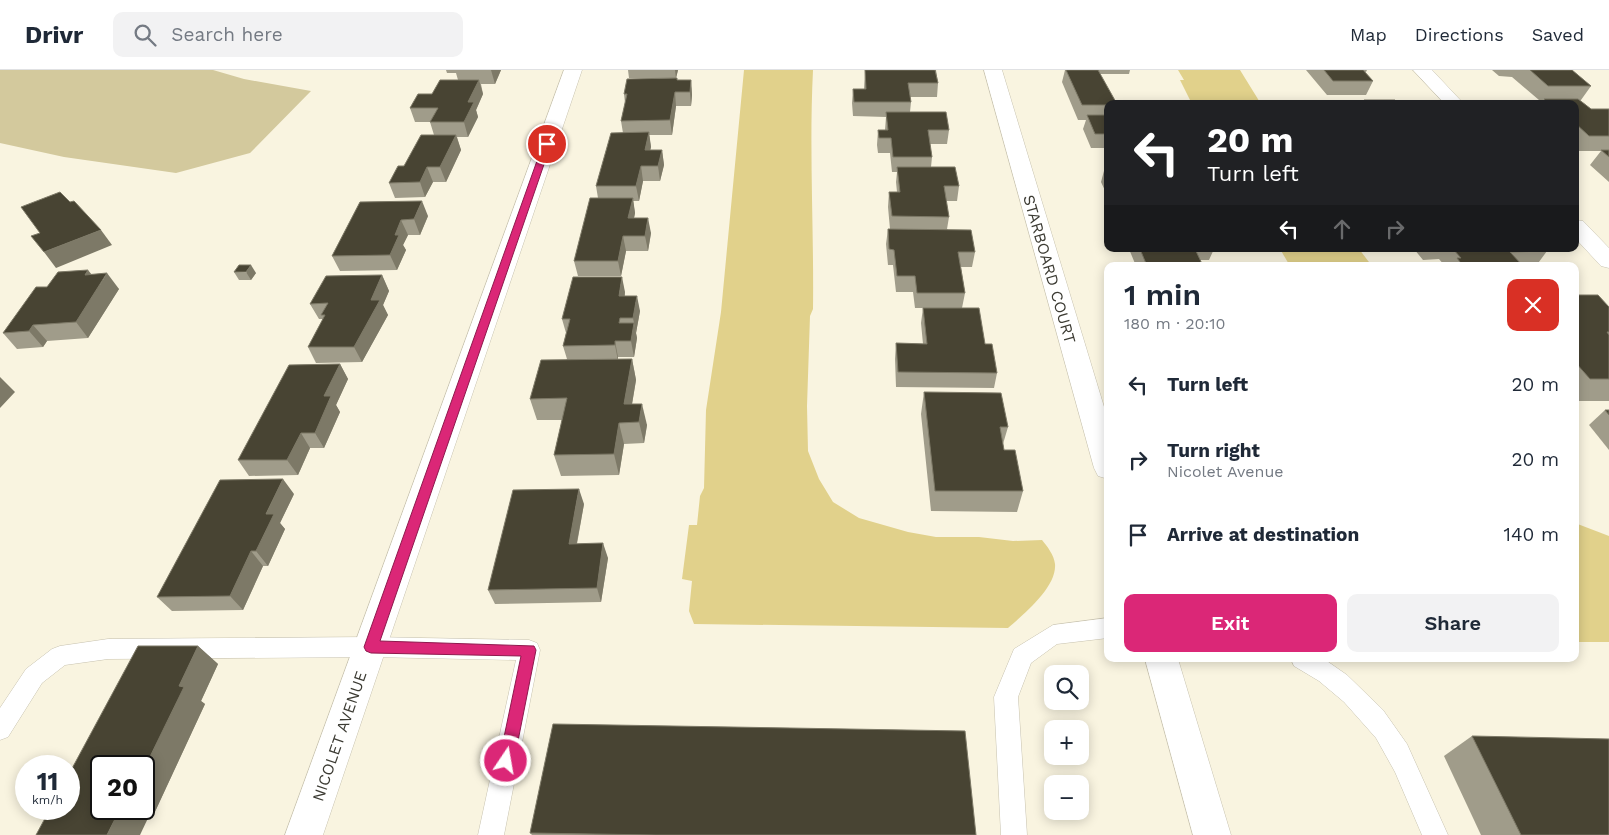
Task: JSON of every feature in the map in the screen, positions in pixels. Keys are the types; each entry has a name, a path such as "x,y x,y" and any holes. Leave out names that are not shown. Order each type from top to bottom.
{"street":[{"name":"NICOLET AVENUE","path":"304,835 573,70"},
{"name":"STARBOARD COURT","path":"993,70 1104,454"},
{"path":"1422,70 1451,100"},
{"path":"1579,230 1609,261"},
{"path":"1163,662 1212,835"}],"lane":[{"path":"1014,835 1006,696 1022,656 1053,635 1104,629"},
{"path":"0,729 34,676 60,656 108,649 371,647 529,650 491,835"},
{"path":"1310,662 1353,694 1392,741 1436,835"}],"shaded area":[{"path":"0,70 213,70 244,79 311,91 250,153 176,173 64,157 0,143"},
{"path":"744,70 813,70 811,130 813,309 810,316 807,406 808,451 819,479 833,502 859,518 908,532 936,537 979,537 1013,541 1042,540 1053,557 1055,564 1051,582 1038,599 1008,628 694,624 689,611 692,581 682,579 689,525 697,525 700,496 704,488 706,410 721,312"},
{"path":"1178,70 1240,70 1259,100 1190,100 1180,80 1184,80"},
{"path":"1282,252 1361,252 1369,262 1288,262"},
{"path":"1579,525 1609,536 1609,642 1579,642"}],"building":[{"path":"865,70 935,70 938,83 908,83 911,102 854,102 853,89 866,89"},
{"path":"1066,70 1098,70 1115,100 1104,100 1104,105 1082,105"},
{"path":"1324,70 1363,70 1373,81 1333,81"},
{"path":"1530,70 1572,70 1591,86 1548,86"},
{"path":"677,78 677,80 691,80 690,92 675,92 670,120 621,121 627,94 624,94 627,79"},
{"path":"440,80 479,80 468,102 474,102 464,122 430,122 438,108 410,108 418,94 432,94"},
{"path":"1578,99 1591,109 1609,109 1609,136 1589,136 1579,127 1579,100 1545,100"},
{"path":"886,112 946,112 949,130 928,130 932,157 893,157 891,138 879,138 878,130 888,130"},
{"path":"1087,115 1104,115 1104,134 1095,134"},
{"path":"649,132 645,150 662,150 658,166 641,166 636,186 596,186 611,133"},
{"path":"421,135 456,135 440,167 427,167 420,182 389,183 398,166 404,166"},
{"path":"1601,150 1609,150 1609,157"},
{"path":"897,167 955,167 959,186 944,186 949,217 892,216 889,192 900,192"},
{"path":"60,192 70,202 74,201 101,230 44,252 31,236 40,233 21,207"},
{"path":"590,198 633,198 628,218 648,218 645,236 623,236 618,261 574,261"},
{"path":"422,201 414,219 401,220 395,235 399,235 390,255 332,256 360,202"},
{"path":"888,229 971,230 975,252 958,252 965,293 917,293 915,276 897,276 894,250 889,249"},
{"path":"1141,252 1196,252 1201,262 1145,262"},
{"path":"1456,252 1510,252 1519,262 1460,262 1457,258 1461,258"},
{"path":"239,265 251,265 246,272 234,272"},
{"path":"88,270 85,275 107,273 76,322 33,325 29,331 3,333 36,287 47,287 58,272"},
{"path":"382,275 371,300 380,300 354,347 308,347 325,315 321,315 328,303 310,304 326,276"},
{"path":"573,277 622,277 619,296 637,296 633,318 620,318 619,323 634,323 631,341 615,341 615,345 563,346 570,319 562,319"},
{"path":"1579,295 1598,295 1609,307 1609,332 1607,332 1609,335 1609,379 1590,379 1579,367"},
{"path":"923,308 979,308 985,344 992,344 997,373 898,372 896,343 927,344"},
{"path":"632,359 624,404 642,404 639,422 619,423 614,454 554,455 567,398 530,399 541,360"},
{"path":"340,364 324,396 331,396 315,433 301,433 287,460 238,460 289,365"},
{"path":"924,392 1001,393 1008,427 1000,427 1004,450 1015,450 1023,491 935,491"},
{"path":"283,479 266,514 274,514 256,551 251,551 230,596 157,597 220,480"},
{"path":"579,489 569,544 603,543 597,588 488,590 513,490"},
{"path":"138,646 198,646 179,686 184,687 151,755 90,755 90,820 114,820 107,835 36,835 44,820 80,820 79,755"},
{"path":"553,724 965,731 976,835 530,833"},
{"path":"1472,736 1609,739 1609,835 1521,835"}],"route":[{"path":"506,761 529,650 371,647 547,144"}]}
